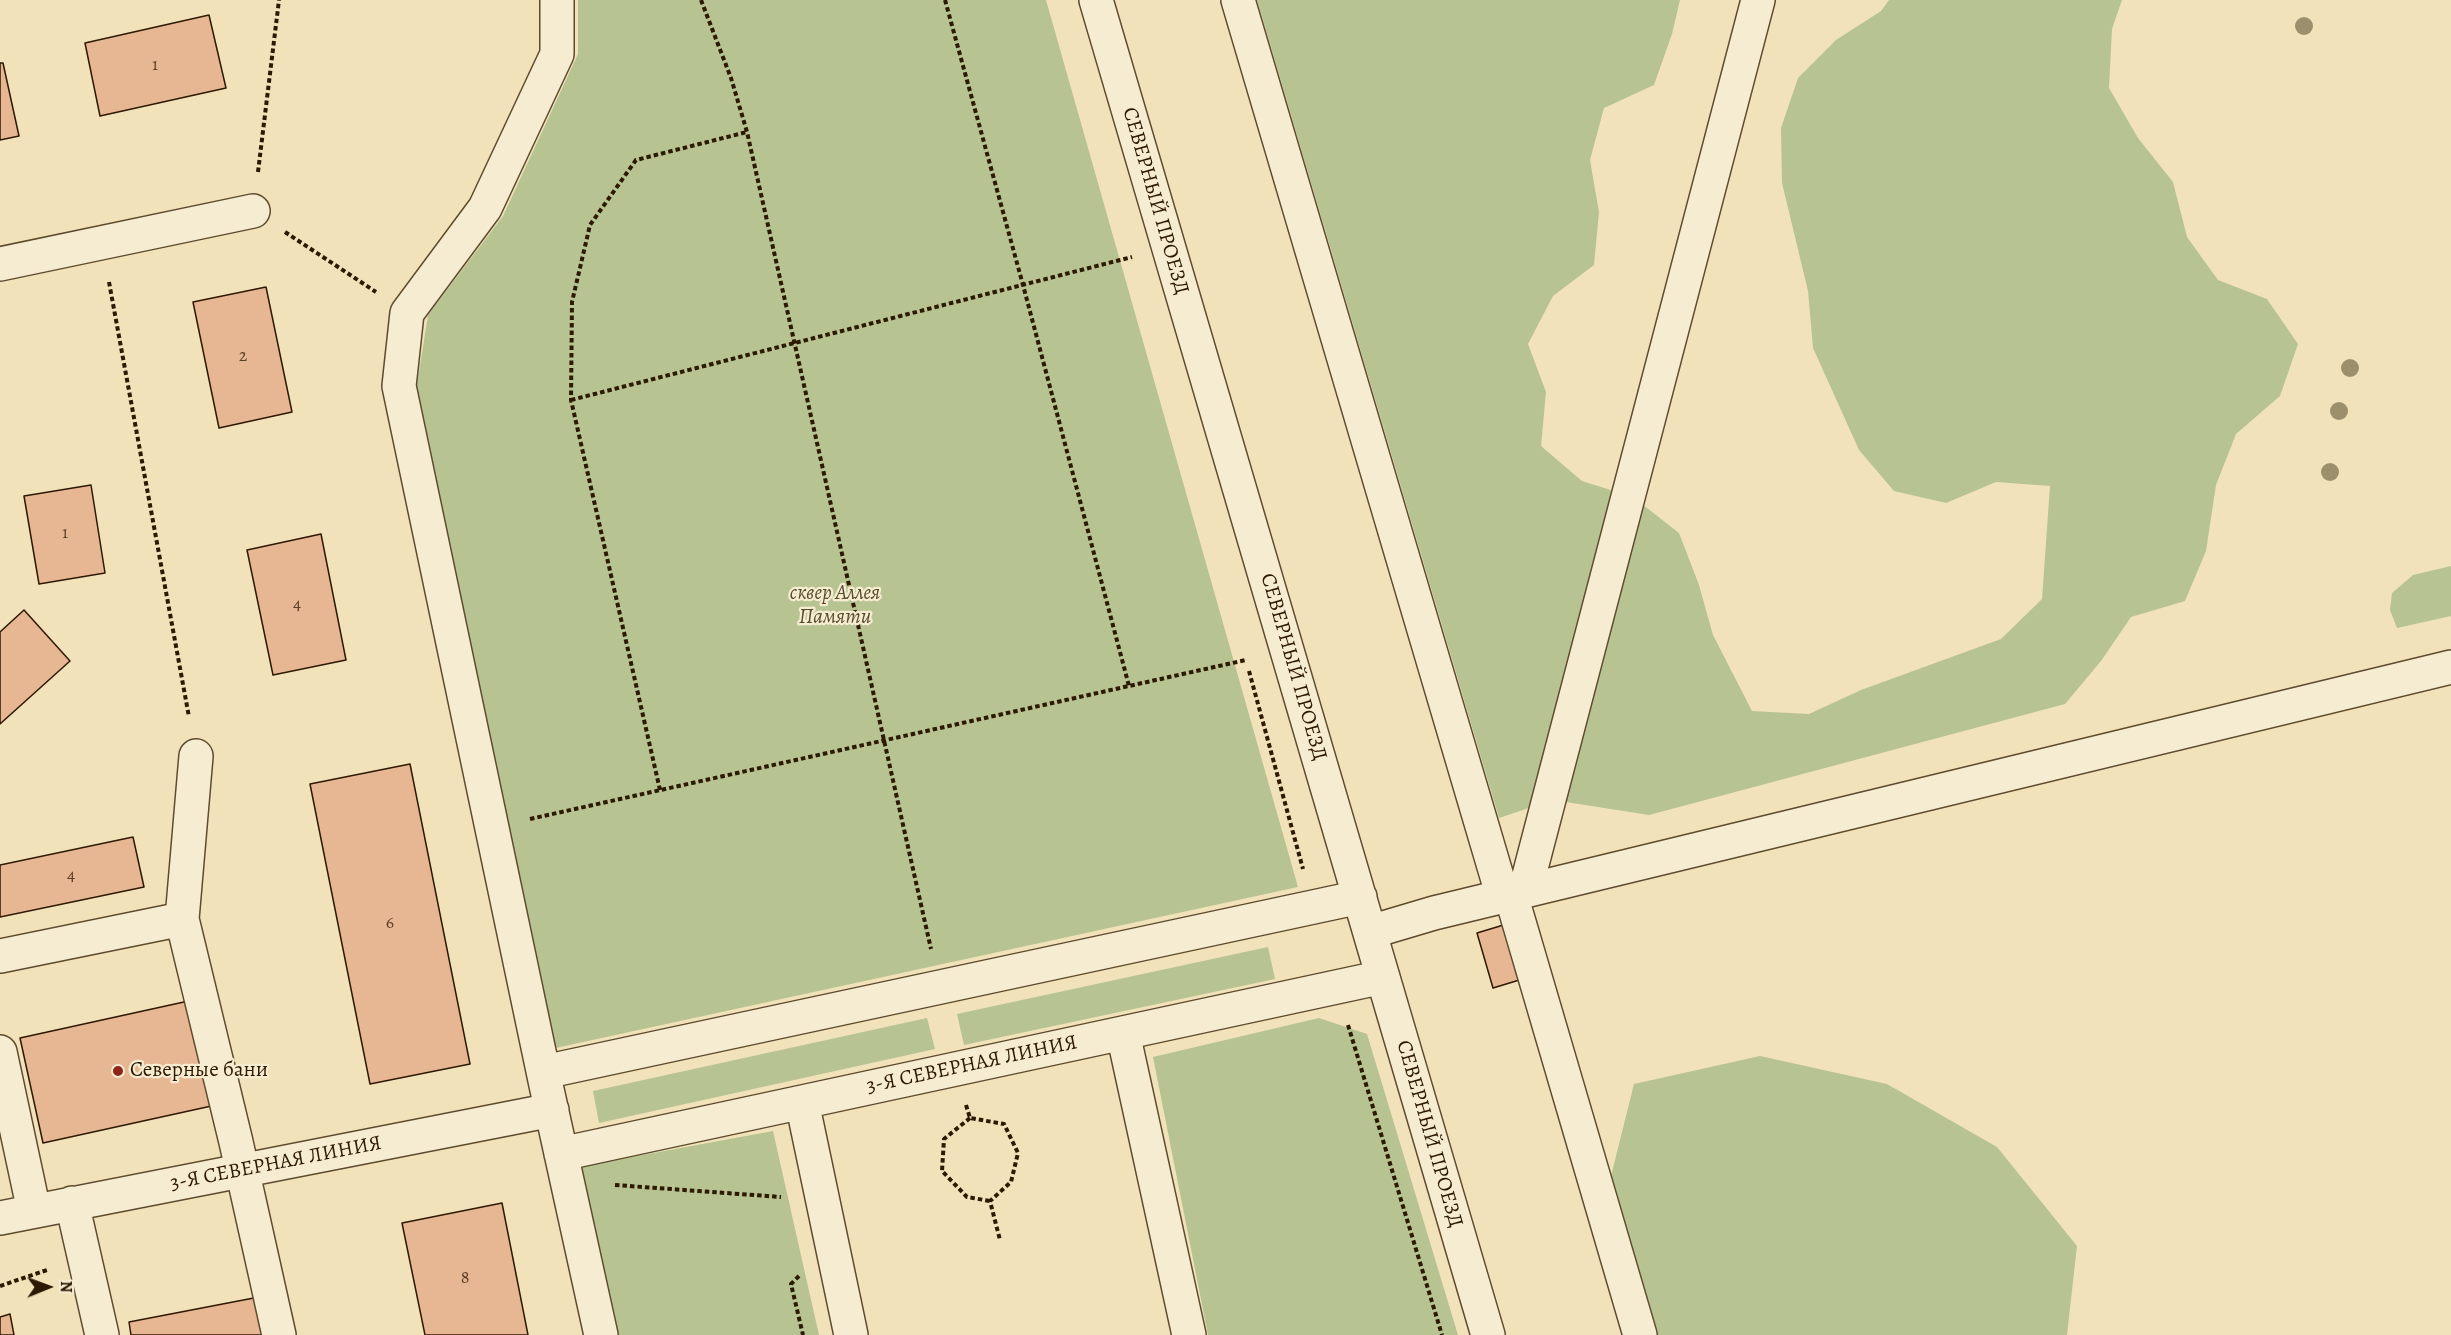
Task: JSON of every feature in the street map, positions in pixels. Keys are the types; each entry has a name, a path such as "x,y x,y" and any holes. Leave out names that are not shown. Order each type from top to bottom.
{"street":[{"path":"557,0 557,54 485,208 407,312 399,386 601,1335"},
{"name":"СЕВЕРНЫЙ ПРОЕЗД","path":"1096,0 1488,1335"},
{"path":"1238,0 1513,894 1640,1335"},
{"path":"1513,894 1758,0"},
{"path":"0,264 253,211"},
{"path":"1370,932 1434,913 2451,667"},
{"path":"196,756 182,918 279,1335"},
{"path":"544,1072 1360,897"},
{"path":"0,956 182,918"},
{"name":"3-Я СЕВЕРНАЯ ЛИНИЯ","path":"564,1168 802,1102 1383,977"},
{"path":"1123,1033 1189,1335"},
{"path":"0,1052 34,1211"},
{"path":"802,1102 851,1335"},
{"name":"3-Я СЕВЕРНАЯ ЛИНИЯ","path":"0,1218 552,1110"},
{"path":"72,1203 102,1335"}],"path":[{"path":"279,0 253,211 407,312"},
{"path":"700,0 731,78 747,132 939,987"},
{"path":"945,0 1129,686"},
{"path":"660,790 571,400 572,302 590,225 636,160 747,132"},
{"path":"102,243 196,756"},
{"path":"571,400 1134,257"},
{"path":"492,827 1246,660"},
{"path":"1337,987 1442,1335"},
{"path":"957,1069 970,1118"},
{"path":"970,1118 1004,1124 1018,1153 1011,1182 990,1201 967,1197 942,1171 944,1139 970,1118"},
{"path":"564,1168 823,1200"},
{"path":"990,1201 1000,1240"},
{"path":"0,1286 85,1257"}],"green space":[{"name":"сквер Аллея Памяти","path":"578,0 1046,0 1298,887 551,1049 415,397 428,315 503,216 578,54"},
{"path":"1257,0 1680,0 1672,34 1654,85 1604,108 1590,160 1599,212 1594,265 1553,296 1528,344 1546,392 1541,446 1582,481 1633,497 1679,533 1699,585 1713,635 1752,711 1809,714 1861,690 2001,639 2042,599 2050,486 1996,482 1946,503 1894,491 1859,450 1813,348 1808,291 1782,183 1781,128 1798,78 1836,40 1881,11 1889,0 2122,0 2112,29 2109,88 2138,138 2173,182 2187,237 2218,280 2267,299 2298,344 2280,396 2236,434 2216,485 2206,551 2185,601 2131,617 2101,661 2065,704 1649,815 1553,800 1499,818"},
{"path":"2451,566 2451,616 2397,628 2390,610 2392,593 2413,575"},
{"path":"1268,947 1275,979 964,1045 957,1014"},
{"path":"927,1018 935,1049 599,1123 593,1091"},
{"path":"1319,1018 1367,1034 1458,1335 1208,1335 1153,1057"},
{"path":"1760,1056 1887,1084 1997,1147 2077,1246 2067,1335 1657,1335 1610,1180 1634,1084"},
{"path":"773,1131 819,1335 614,1335 577,1167"}],"building":[{"path":"209,15 226,88 100,116 85,43"},
{"path":"0,63 3,63 19,136 0,140"},
{"path":"266,287 292,412 219,428 193,302"},
{"path":"91,485 105,573 39,584 24,496"},
{"path":"321,534 346,660 273,675 247,550"},
{"path":"24,610 70,661 0,724 0,632"},
{"path":"410,764 470,1064 370,1084 310,784"},
{"path":"133,837 144,887 0,917 0,865"},
{"path":"1510,923 1526,978 1493,988 1477,933"},
{"name":"Северные бани","path":"193,1000 216,1105 43,1143 20,1038"},
{"path":"502,1203 528,1335 425,1335 402,1223"},
{"path":"259,1297 266,1335 131,1335 129,1322"},
{"path":"10,1314 14,1335 0,1335 0,1317"}],"place":[{"name":"Северные бани","path":"118,1071"}]}
